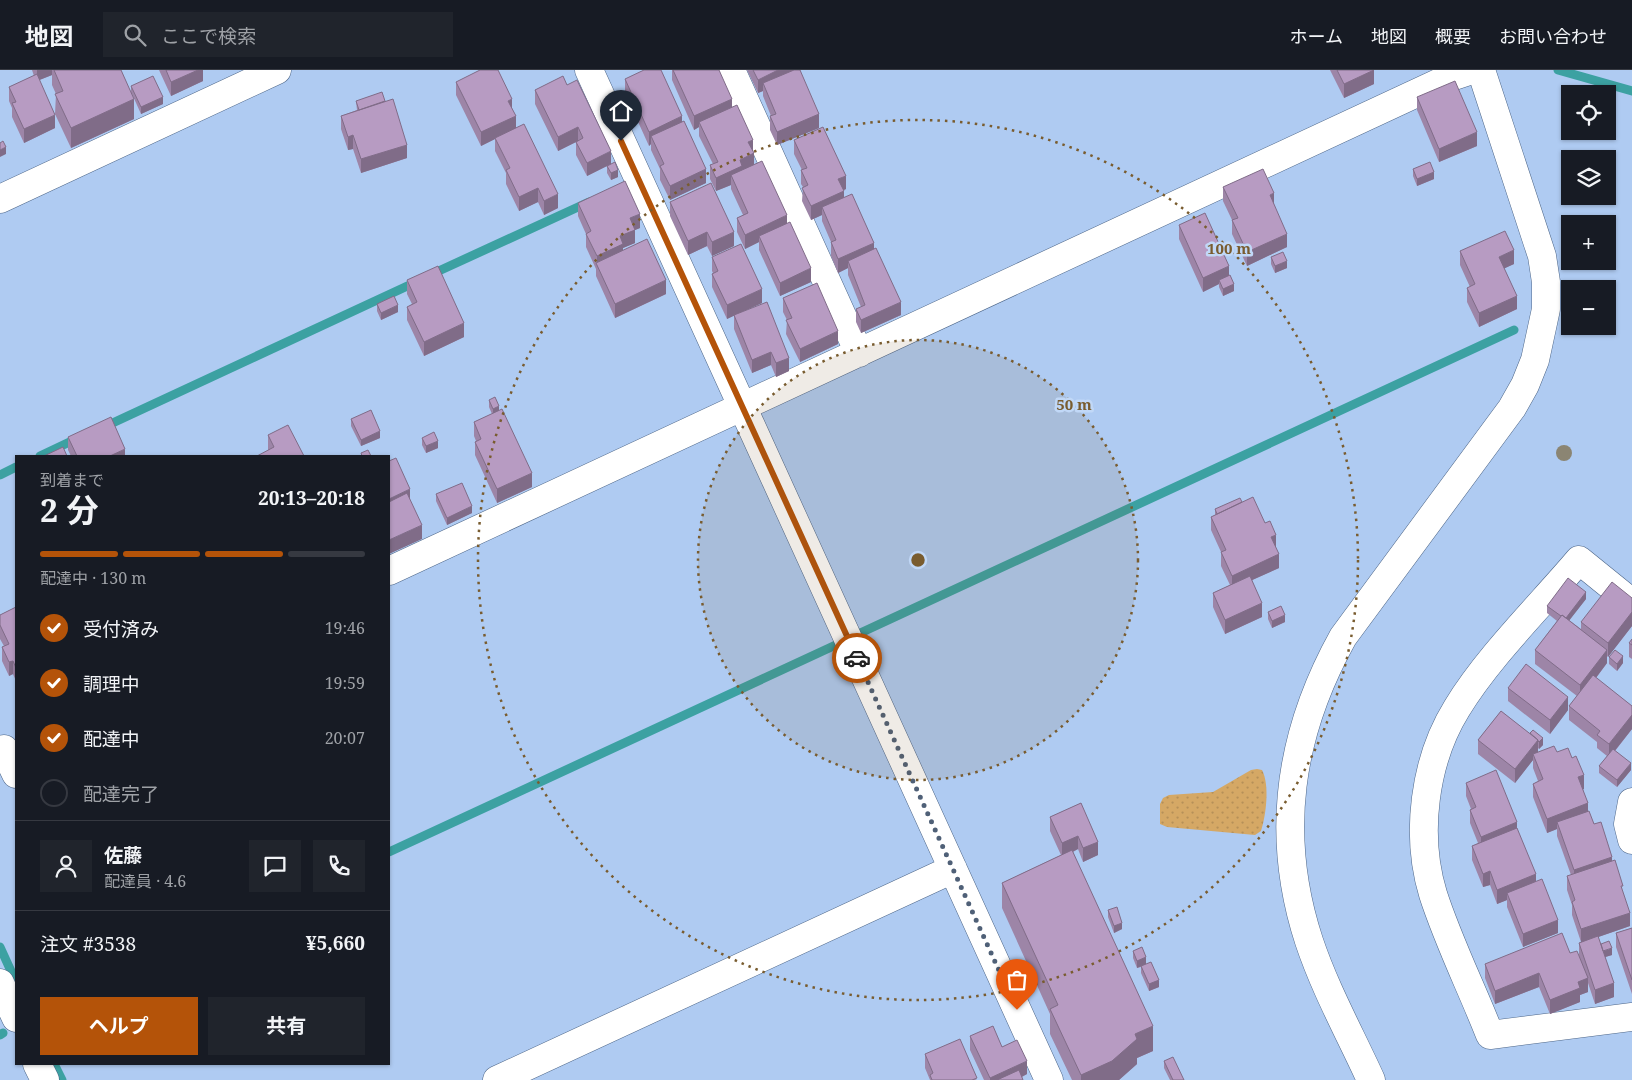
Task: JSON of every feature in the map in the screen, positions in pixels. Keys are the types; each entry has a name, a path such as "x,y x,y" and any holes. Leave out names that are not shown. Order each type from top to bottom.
{"street":[{"path":"0,199 277,70"},
{"path":"588,70 1050,1080"},
{"path":"730,70 860,353"},
{"path":"390,571 743,408 1451,77 1472,70"},
{"path":"1371,1080 1317,960 1299,904 1292,864 1292,785 1298,746 1309,708 1324,672 1342,637 1512,408 1535,360 1546,309 1542,256 1481,70"},
{"path":"1632,603 1579,560 1473,683 1456,710 1442,738 1432,768 1426,800 1424,831 1427,863 1433,894 1490,1035 1632,1017"},
{"path":"7,747 15,771"},
{"path":"1632,802 1628,824 1632,840"},
{"path":"497,1080 953,869"},
{"path":"0,983 15,1016"},
{"path":"38,1065 45,1080"}],"shaded area":[{"path":"1251,770 1262,770 1264,776 1266,800 1261,831 1255,835 1167,827 1160,824 1160,804 1163,798 1169,795 1213,792"}],"building":[{"path":"54,70 121,70 134,99 71,128 55,94 63,91"},
{"path":"166,70 198,70 171,82"},
{"path":"480,70 498,70 512,99 508,101 516,116 481,132 456,82"},
{"path":"644,70 661,70 682,116 649,132 625,79"},
{"path":"673,70 719,70 732,99 694,116"},
{"path":"753,70 778,70 758,80"},
{"path":"794,70 800,70 819,114 777,132 770,116 776,114 763,83"},
{"path":"1337,70 1374,70 1344,84"},
{"path":"37,74 55,115 24,129 12,103 16,102 9,87"},
{"path":"153,76 163,97 141,107 131,86"},
{"path":"563,76 567,85 577,80 611,151 587,163 576,142 583,138 578,127 558,137 535,90"},
{"path":"1455,81 1477,132 1439,149 1417,97"},
{"path":"382,92 385,101 359,110 356,101"},
{"path":"393,99 407,145 361,159 353,135 348,137 341,116"},
{"path":"737,105 753,140 748,142 754,153 740,160 742,166 716,178 710,165 718,162 699,122"},
{"path":"684,121 706,169 670,186 660,166 664,164 651,136"},
{"path":"524,124 558,194 544,201 538,188 519,197 506,170 510,168 495,138"},
{"path":"823,127 846,176 838,179 844,191 811,206 802,188 808,185 801,170 807,168 794,140"},
{"path":"3,141 6,147 0,150 0,143"},
{"path":"762,161 787,215 745,235 737,218 748,213 731,175"},
{"path":"615,162 618,170 611,173 607,166"},
{"path":"1430,162 1434,172 1417,179 1413,169"},
{"path":"1263,169 1274,193 1270,195 1287,234 1247,252 1232,220 1238,218 1223,187"},
{"path":"625,181 640,214 630,218 635,230 620,236 623,244 597,256 586,234 591,231 578,203"},
{"path":"711,183 734,232 712,242 707,232 688,241 670,202"},
{"path":"852,194 874,243 838,259 831,242 836,240 822,207"},
{"path":"1205,213 1229,266 1203,278 1179,225"},
{"path":"790,222 811,268 780,283 759,236"},
{"path":"1505,231 1514,250 1499,257 1517,296 1479,313 1467,288 1475,284 1460,251"},
{"path":"647,239 666,280 615,304 596,263"},
{"path":"741,244 762,289 727,305 712,274 718,271 712,257"},
{"path":"876,248 901,302 861,320 856,309 865,305 848,261"},
{"path":"1283,252 1287,261 1275,266 1271,257"},
{"path":"438,266 464,323 424,342 407,307 417,302 407,280"},
{"path":"1230,275 1234,284 1223,289 1219,280"},
{"path":"817,283 838,331 800,349 786,320 792,318 783,298"},
{"path":"394,296 398,305 381,313 377,304"},
{"path":"767,302 789,358 776,363 771,352 752,360 734,315"},
{"path":"495,397 499,406 493,409 489,400"},
{"path":"502,409 532,473 497,489 475,442 481,439 474,422"},
{"path":"371,410 380,431 361,440 351,419"},
{"path":"111,417 125,449 112,455 77,455 68,437"},
{"path":"288,425 303,455 259,455 274,447 268,435"},
{"path":"434,432 438,441 426,446 422,438"},
{"path":"63,447 67,455 46,455"},
{"path":"368,450 370,455 362,455 361,453"},
{"path":"396,458 410,489 390,499 390,461"},
{"path":"462,483 472,506 447,518 436,494"},
{"path":"407,493 422,525 390,540 390,502"},
{"path":"1253,497 1265,523 1270,521 1276,535 1271,537 1279,554 1232,576 1221,552 1226,550 1211,517"},
{"path":"1240,498 1242,502 1217,514 1215,509"},
{"path":"1250,576 1262,603 1225,620 1213,593"},
{"path":"1568,578 1586,592 1566,618 1547,606"},
{"path":"1612,582 1632,598 1632,612 1608,643 1581,622"},
{"path":"1281,606 1285,615 1272,621 1268,612"},
{"path":"15,608 15,666 13,661 9,662 2,647 9,644 0,625 0,615"},
{"path":"1562,615 1607,650 1580,685 1535,650"},
{"path":"1615,650 1623,656 1617,664 1609,657"},
{"path":"1526,664 1568,697 1550,720 1508,688"},
{"path":"1593,675 1632,706 1632,715 1609,744 1597,735 1600,731 1569,706"},
{"path":"1501,711 1538,740 1515,769 1478,740"},
{"path":"1533,730 1543,738 1539,742 1530,733"},
{"path":"1554,746 1557,752 1568,748 1572,758 1576,756 1584,775 1578,777 1588,803 1547,819 1533,784 1543,779 1533,754"},
{"path":"1613,749 1631,763 1617,780 1599,766"},
{"path":"1496,770 1517,822 1481,837 1470,810 1476,807 1466,783"},
{"path":"1081,803 1098,842 1083,848 1078,836 1062,843 1050,817"},
{"path":"1589,811 1594,824 1601,822 1612,857 1574,870 1557,822"},
{"path":"1517,828 1536,874 1497,890 1490,871 1483,874 1472,846"},
{"path":"1072,850 1153,1026 1135,1034 1137,1039 1112,1061 1081,1075 1050,1009 1058,1005 1002,883"},
{"path":"1615,860 1630,913 1581,929 1572,902 1575,900 1567,876"},
{"path":"1542,879 1558,920 1523,934 1507,893"},
{"path":"1117,907 1122,923 1114,926 1108,910"},
{"path":"1632,928 1632,980 1616,933"},
{"path":"1562,933 1570,953 1577,951 1588,978 1578,982 1580,988 1550,1000 1539,973 1495,991 1485,964"},
{"path":"1598,936 1614,983 1595,990 1579,943"},
{"path":"1609,941 1612,948 1603,951 1601,944"},
{"path":"1142,947 1146,957 1137,961 1133,951"},
{"path":"1151,962 1159,980 1149,984 1141,966"},
{"path":"993,1026 1002,1047 1017,1040 1027,1061 990,1078 970,1036"},
{"path":"960,1039 977,1078 972,1080 932,1080 930,1075 933,1073 925,1054"},
{"path":"1173,1057 1184,1080 1173,1080 1164,1061"},
{"path":"1019,1070 1023,1080 997,1080"}],"waterway":[{"path":"1558,70 1632,91"},
{"path":"430,275 589,202"},
{"path":"104,427 416,282"},
{"path":"856,635 1514,330"},
{"path":"42,455 78,438"},
{"path":"0,475 15,468"},
{"path":"390,852 840,643"},
{"path":"0,947 15,980"},
{"path":"54,1065 62,1080"}],"way so far":[{"path":"857,658 1017,1010"}],"route":[{"path":"621,141 857,658"}]}
